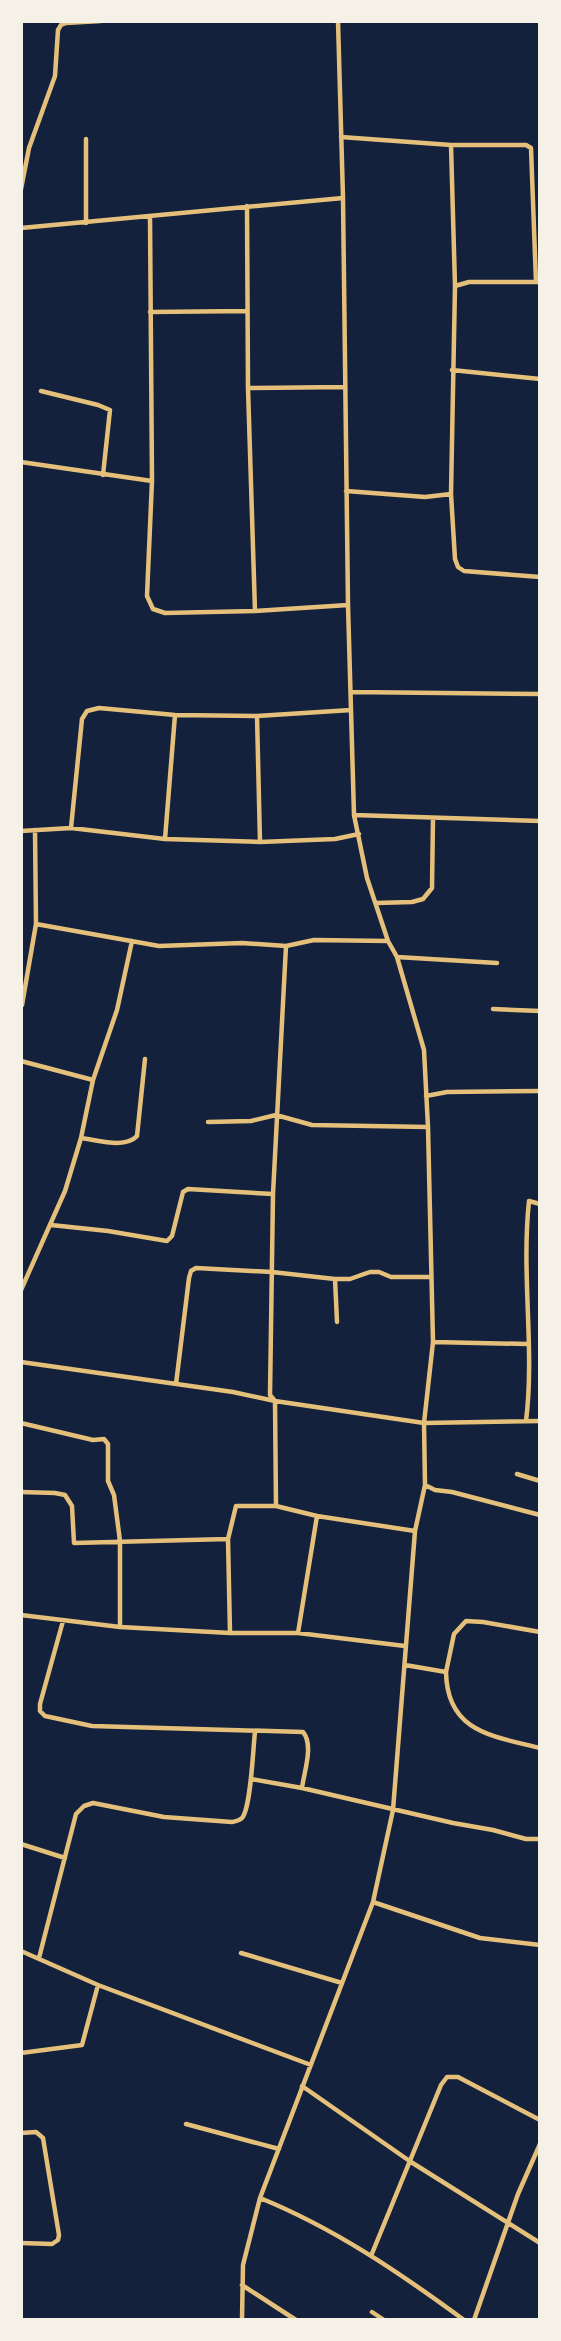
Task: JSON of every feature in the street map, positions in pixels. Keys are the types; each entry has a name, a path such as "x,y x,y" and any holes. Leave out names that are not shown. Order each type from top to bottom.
{"street":[{"path":"21,189 29,148 55,76 58,30 66,23 101,21"},
{"path":"242,2320 245,2249 260,2198 373,1902 393,1810 415,1531 425,1485 424,1423 433,1342 424,1050 397,957 388,941 367,878 354,815 338,21"},
{"path":"341,137 451,145 526,145 531,148 538,282 469,282 455,286"},
{"path":"86,139 86,223"},
{"path":"451,145 455,276 451,494 458,566 464,571 540,577"},
{"path":"21,228 343,198"},
{"path":"247,206 248,388 255,611"},
{"path":"150,218 152,481 146,596 153,608 166,613 348,605"},
{"path":"455,276 469,282"},
{"path":"150,312 247,311"},
{"path":"452,370 540,379"},
{"path":"248,388 344,387"},
{"path":"41,391 110,410 103,475"},
{"path":"21,462 152,481"},
{"path":"346,491 425,498 451,494"},
{"path":"351,692 540,694"},
{"path":"71,828 82,719 88,711 99,708 175,715 257,716 351,710"},
{"path":"165,839 175,715"},
{"path":"257,716 260,842"},
{"path":"354,815 540,821"},
{"path":"376,903 424,899 432,888 433,819"},
{"path":"21,831 71,828 165,839 260,842 335,839 359,834"},
{"path":"22,1005 36,924 35,830"},
{"path":"36,924 159,946 242,943 286,946 314,940 388,941"},
{"path":"21,1290 65,1191 81,1138 93,1080 117,1010 132,941"},
{"path":"276,1507 275,1401 270,1395 273,1194 286,946"},
{"path":"397,957 497,963"},
{"path":"493,1009 540,1010"},
{"path":"81,1138 124,1143 131,1142 137,1136 145,1059"},
{"path":"21,1061 93,1080"},
{"path":"426,1096 447,1092 540,1091"},
{"path":"208,1122 251,1121 276,1115 302,1123 321,1125 428,1127"},
{"path":"51,1225 167,1241 172,1236 183,1192 188,1189 273,1194"},
{"path":"526,1421 531,1384 527,1344 525,1235 529,1201 540,1204"},
{"path":"176,1384 191,1271 196,1268 335,1279 350,1279 370,1272 391,1277 431,1277"},
{"path":"335,1279 337,1322"},
{"path":"433,1342 527,1344"},
{"path":"21,1362 424,1423 540,1421"},
{"path":"21,1423 93,1440 104,1439 107,1444 108,1481 114,1495 120,1541 120,1627"},
{"path":"517,1474 540,1481"},
{"path":"425,1485 435,1490 540,1514"},
{"path":"21,1492 65,1496 72,1506 74,1543 228,1539"},
{"path":"230,1633 228,1539 236,1506 276,1507 415,1531"},
{"path":"298,1633 317,1516"},
{"path":"21,1615 120,1627 230,1633 298,1633 405,1646"},
{"path":"63,1621 40,1704 40,1711 45,1716 92,1726 303,1732 308,1744 302,1788"},
{"path":"540,1632 466,1621 454,1634 446,1672 446,1689 456,1713 471,1726 485,1735 540,1748"},
{"path":"405,1665 446,1672"},
{"path":"39,1958 76,1814 83,1806 93,1803 164,1817 239,1821 244,1816 251,1779 255,1732"},
{"path":"251,1779 526,1839 540,1839"},
{"path":"21,1844 65,1858"},
{"path":"373,1902 481,1938 540,1945"},
{"path":"21,1951 98,1985 311,2064"},
{"path":"241,1953 342,1983"},
{"path":"21,2053 82,2045 98,1985"},
{"path":"371,2256 441,2085 447,2077 458,2077 540,2120"},
{"path":"302,2086 411,2162 540,2243"},
{"path":"186,2124 279,2149"},
{"path":"21,2133 36,2133 43,2138 59,2235 58,2240 52,2244 21,2243"},
{"path":"474,2320 507,2224 540,2144"},
{"path":"260,2198 303,2216 371,2256 464,2320"},
{"path":"242,2285 296,2320"},
{"path":"372,2312 384,2320"}]}
